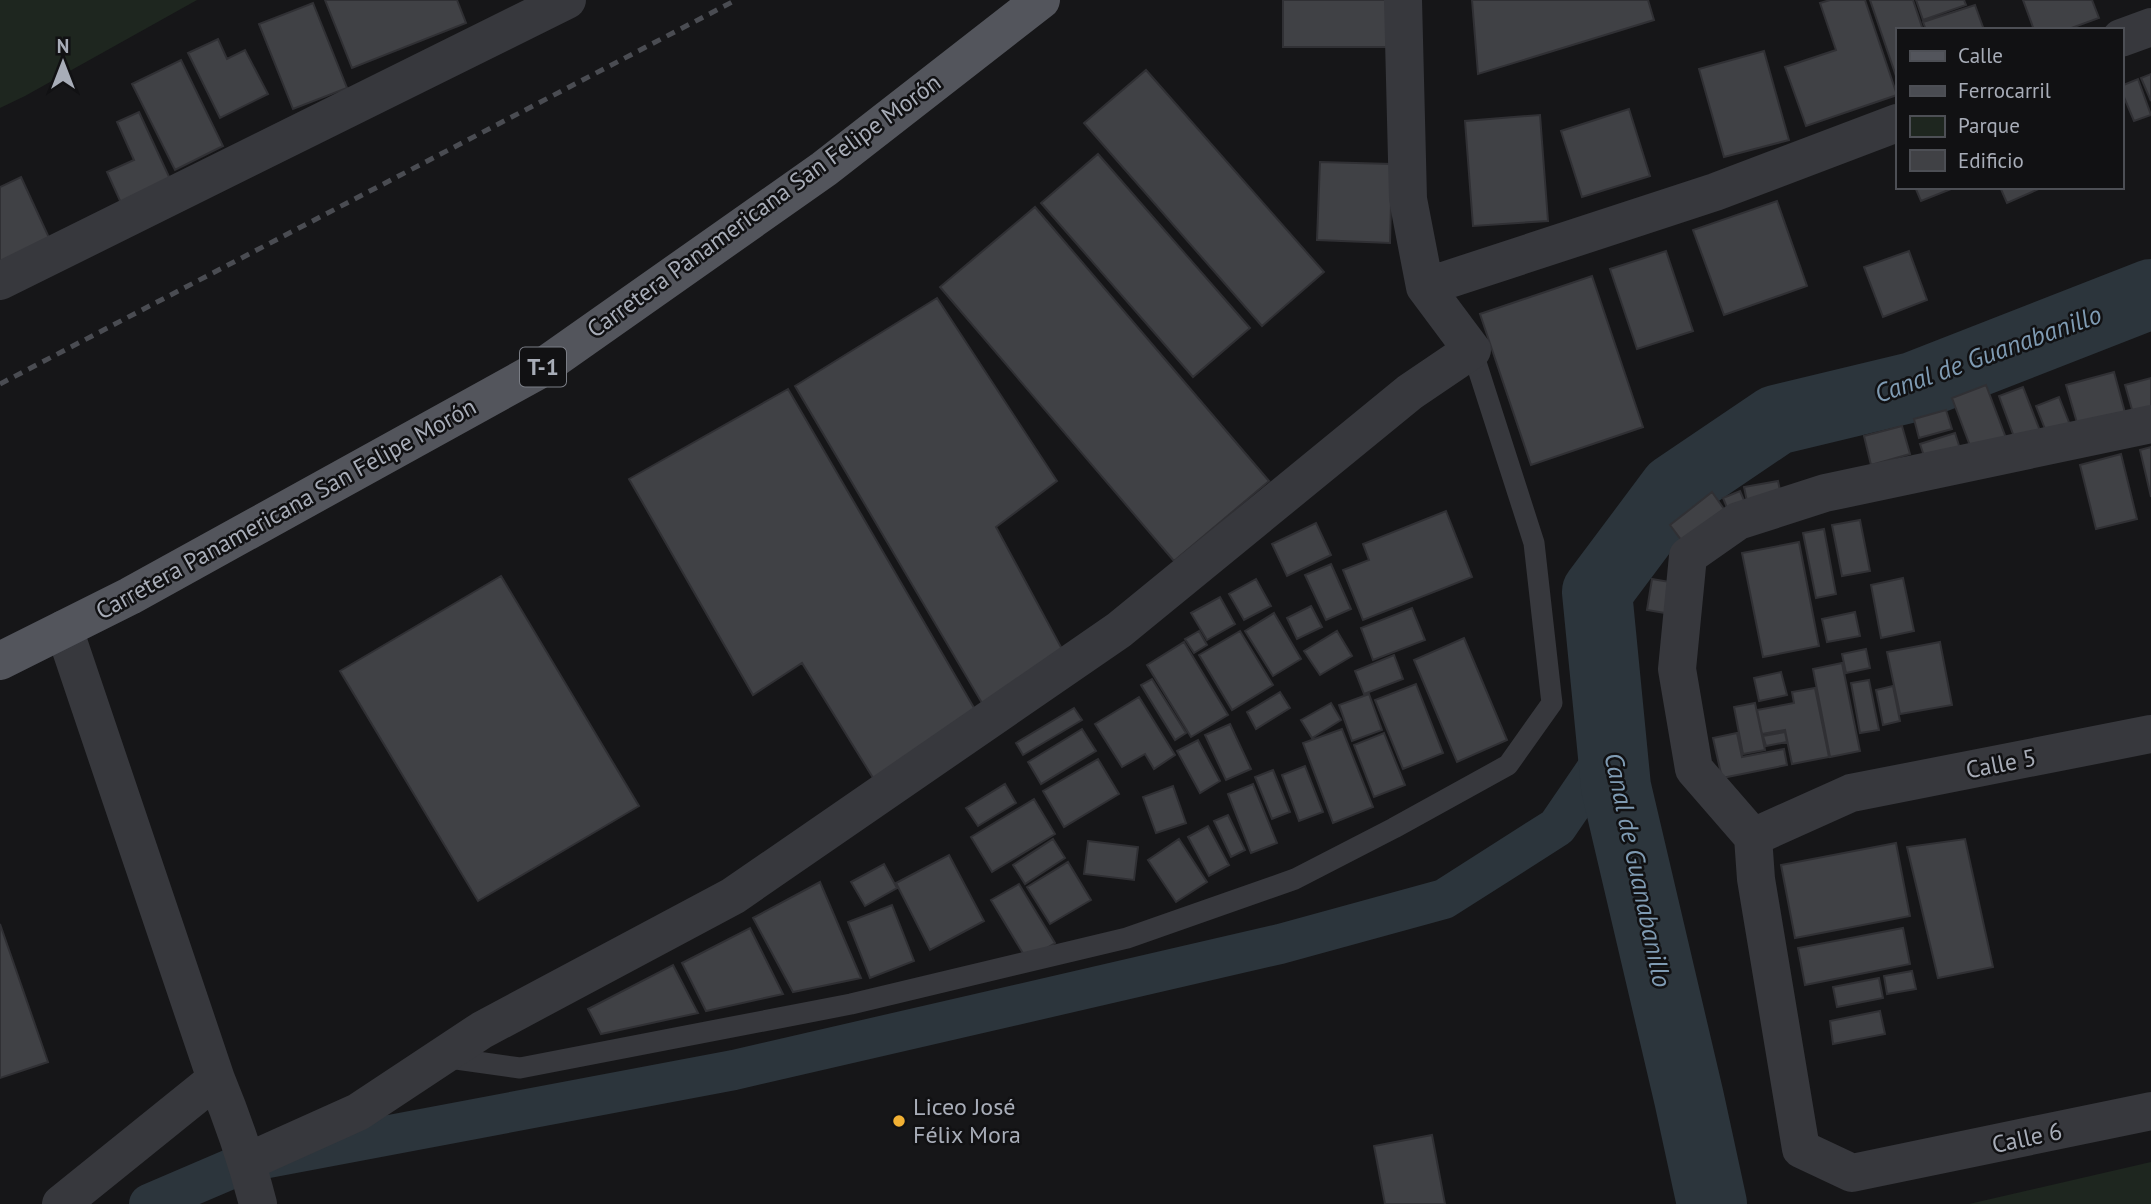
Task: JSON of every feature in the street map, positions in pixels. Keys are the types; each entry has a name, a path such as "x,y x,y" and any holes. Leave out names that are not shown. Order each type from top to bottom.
{"main road":[{"name":"Carretera Panamericana San Felipe Morón","path":"0,661 130,596 537,371 824,169 1041,0"}],"street":[{"path":"0,281 567,0"},
{"path":"247,1162 358,1112 482,1030 733,897 1119,630 1410,392 1472,350 1424,288 1408,199 1403,0"},
{"path":"2123,37 2151,27"},
{"path":"1424,288 1715,192 1896,123"},
{"path":"1752,837 1694,769 1677,670 1688,556 1738,521 1825,493 2151,424"},
{"path":"64,629 216,1079 247,1162 258,1204"},
{"name":"Calle 5","path":"1752,837 1851,793 2151,734"},
{"name":"Calle 6","path":"1752,837 1756,879 1801,1149 1852,1173 2151,1111"},
{"path":"61,1204 216,1079"}],"lane":[{"path":"442,1057 520,1068 851,1003 1127,938 1295,879 1508,765 1552,703 1534,543 1472,350"}],"green space":[{"path":"0,0 197,0 0,108"},
{"path":"2151,1162 2151,1204 1969,1204"}],"building":[{"path":"325,0 457,0 466,23 352,68"},
{"path":"1283,0 1396,0 1396,47 1283,47"},
{"path":"1472,0 1648,0 1654,20 1478,74"},
{"path":"1830,0 1865,0 1896,95 1806,126 1785,67 1836,50 1820,3"},
{"path":"1870,0 1913,0 1922,28 1896,28 1896,76"},
{"path":"1916,0 1964,0 1966,5 1923,20"},
{"path":"2023,0 2092,0 2099,18 2072,28 2033,28"},
{"path":"313,3 347,88 293,109 259,24"},
{"path":"1975,5 1983,28 1925,28 1923,22"},
{"path":"218,39 227,59 245,50 268,94 220,118 188,53"},
{"path":"1764,51 1789,140 1724,157 1699,69"},
{"path":"181,60 223,146 175,170 132,84"},
{"path":"1146,70 1324,272 1262,326 1084,123"},
{"path":"2151,74 2151,101 2141,78"},
{"path":"2138,79 2151,115 2134,121 2123,95 2123,85"},
{"path":"1629,109 1650,176 1582,197 1561,131"},
{"path":"139,112 171,181 121,203 107,172 134,160 117,122"},
{"path":"1540,115 1548,221 1473,226 1465,121"},
{"path":"1098,154 1250,328 1193,377 1041,203"},
{"path":"1320,162 1392,164 1390,243 1317,240"},
{"path":"21,177 51,242 0,265 0,187"},
{"path":"1916,189 1951,189 1921,201"},
{"path":"2001,189 2039,189 2007,203"},
{"path":"1777,201 1807,286 1724,315 1693,230"},
{"path":"1035,207 1269,481 1174,561 940,287"},
{"path":"1666,251 1693,331 1637,349 1610,269"},
{"path":"1909,251 1927,300 1883,317 1864,267"},
{"path":"1592,276 1643,427 1531,465 1480,314"},
{"path":"937,298 1057,481 996,527 1075,673 992,720 795,386"},
{"path":"2114,372 2127,420 2080,433 2066,385"},
{"path":"2151,378 2151,408 2133,413 2125,385"},
{"path":"1986,385 2009,446 1975,459 1952,398"},
{"path":"2023,387 2042,436 2017,445 1999,396"},
{"path":"788,389 984,725 883,794 802,663 753,695 629,479"},
{"path":"2059,397 2070,425 2047,434 2036,406"},
{"path":"1946,410 1952,429 1919,438 1914,419"},
{"path":"1902,426 1910,454 1871,465 1864,436"},
{"path":"1955,433 1963,458 1928,468 1920,444"},
{"path":"2151,447 2151,497 2140,450"},
{"path":"2121,454 2137,519 2096,529 2080,465"},
{"path":"1778,481 1783,504 1749,511 1744,487"},
{"path":"1740,491 1747,507 1730,515 1723,498"},
{"path":"1712,492 1724,509 1682,541 1670,525"},
{"path":"1446,511 1472,577 1363,620 1343,570 1369,560 1363,544"},
{"path":"1860,520 1870,571 1842,576 1832,525"},
{"path":"1316,523 1331,555 1287,576 1272,544"},
{"path":"1824,529 1836,594 1816,598 1803,533"},
{"path":"1799,542 1819,646 1763,657 1742,553"},
{"path":"1331,564 1351,609 1326,620 1305,575"},
{"path":"501,576 639,806 478,901 340,671"},
{"path":"1903,578 1914,631 1881,638 1871,585"},
{"path":"1256,579 1271,606 1244,620 1229,594"},
{"path":"1652,579 1676,583 1671,614 1647,610"},
{"path":"1220,597 1235,624 1207,640 1191,613"},
{"path":"1311,606 1322,627 1297,639 1287,618"},
{"path":"1412,608 1425,640 1373,660 1361,628"},
{"path":"1855,612 1860,636 1827,642 1822,619"},
{"path":"1274,613 1301,659 1273,676 1245,631"},
{"path":"1199,631 1207,645 1194,653 1185,639"},
{"path":"1240,631 1273,685 1232,710 1199,655"},
{"path":"1337,631 1352,656 1320,675 1304,651"},
{"path":"1464,638 1507,740 1457,762 1414,660"},
{"path":"1184,642 1228,715 1191,737 1147,665"},
{"path":"1940,642 1952,705 1900,714 1887,652"},
{"path":"1866,649 1870,668 1846,673 1842,654"},
{"path":"1394,655 1403,679 1364,694 1355,671"},
{"path":"1842,663 1860,751 1830,757 1813,669"},
{"path":"1781,672 1787,695 1759,701 1754,678"},
{"path":"1152,679 1186,733 1175,740 1141,685"},
{"path":"1869,680 1879,730 1860,733 1851,683"},
{"path":"1416,684 1443,753 1403,769 1375,700"},
{"path":"1893,686 1900,721 1883,725 1876,690"},
{"path":"1815,688 1829,757 1792,764 1785,730 1762,734 1757,710 1794,703 1792,692"},
{"path":"1280,692 1290,708 1256,729 1247,712"},
{"path":"1369,694 1382,730 1352,741 1339,705"},
{"path":"1139,697 1175,755 1154,769 1145,754 1122,767 1095,724"},
{"path":"1331,703 1341,720 1312,738 1301,720"},
{"path":"1755,703 1765,750 1743,754 1734,707"},
{"path":"1074,708 1082,720 1023,755 1016,743"},
{"path":"1230,724 1251,769 1226,780 1205,735"},
{"path":"1082,729 1096,751 1041,784 1028,762"},
{"path":"1342,729 1373,807 1333,823 1303,743"},
{"path":"1785,732 1787,742 1766,746 1763,736"},
{"path":"1384,733 1405,785 1374,797 1354,745"},
{"path":"1737,733 1742,757 1784,749 1787,765 1722,778 1713,738"},
{"path":"1198,740 1220,781 1200,793 1177,751"},
{"path":"1098,759 1119,794 1064,827 1043,791"},
{"path":"1305,766 1323,812 1299,821 1282,775"},
{"path":"1273,770 1290,812 1272,819 1255,777"},
{"path":"1005,784 1016,803 978,826 966,808"},
{"path":"1253,784 1277,843 1251,853 1228,794"},
{"path":"1173,786 1186,823 1156,833 1143,797"},
{"path":"1034,799 1055,834 992,872 971,837"},
{"path":"1228,815 1245,850 1231,857 1214,821"},
{"path":"1208,826 1229,865 1209,876 1188,837"},
{"path":"1053,839 1065,858 1025,884 1013,865"},
{"path":"1179,839 1207,882 1176,902 1148,860"},
{"path":"1965,839 1993,967 1938,978 1907,847"},
{"path":"1088,841 1138,847 1134,880 1084,874"},
{"path":"1896,843 1910,916 1795,938 1781,865"},
{"path":"949,855 984,921 930,950 896,883"},
{"path":"1068,862 1091,900 1050,924 1027,887"},
{"path":"884,864 897,888 865,906 851,882"},
{"path":"820,882 861,978 793,992 753,918"},
{"path":"1019,884 1055,943 1027,960 991,900"},
{"path":"892,905 914,961 870,978 848,922"},
{"path":"0,924 48,1062 0,1078"},
{"path":"750,928 783,994 706,1011 682,963"},
{"path":"1903,928 1910,964 1805,985 1798,948"},
{"path":"673,965 698,1013 601,1034 588,1009"},
{"path":"1912,971 1916,989 1887,994 1884,976"},
{"path":"1879,978 1883,998 1837,1007 1833,987"},
{"path":"1880,1011 1885,1034 1833,1044 1830,1021"},
{"path":"1432,1135 1445,1204 1385,1204 1374,1146"}],"waterway":[{"name":"Canal de Guanabanillo","path":"1712,1204 1616,787 1597,592 1674,489 1776,420 1913,387 2151,294"},
{"path":"149,1204 247,1162 734,1070 1280,944 1444,899 1557,827 1613,745"}],"railway":[{"path":"0,384 736,0"}],"place":[{"name":"Liceo José Félix Mora","path":"899,1121"}]}
